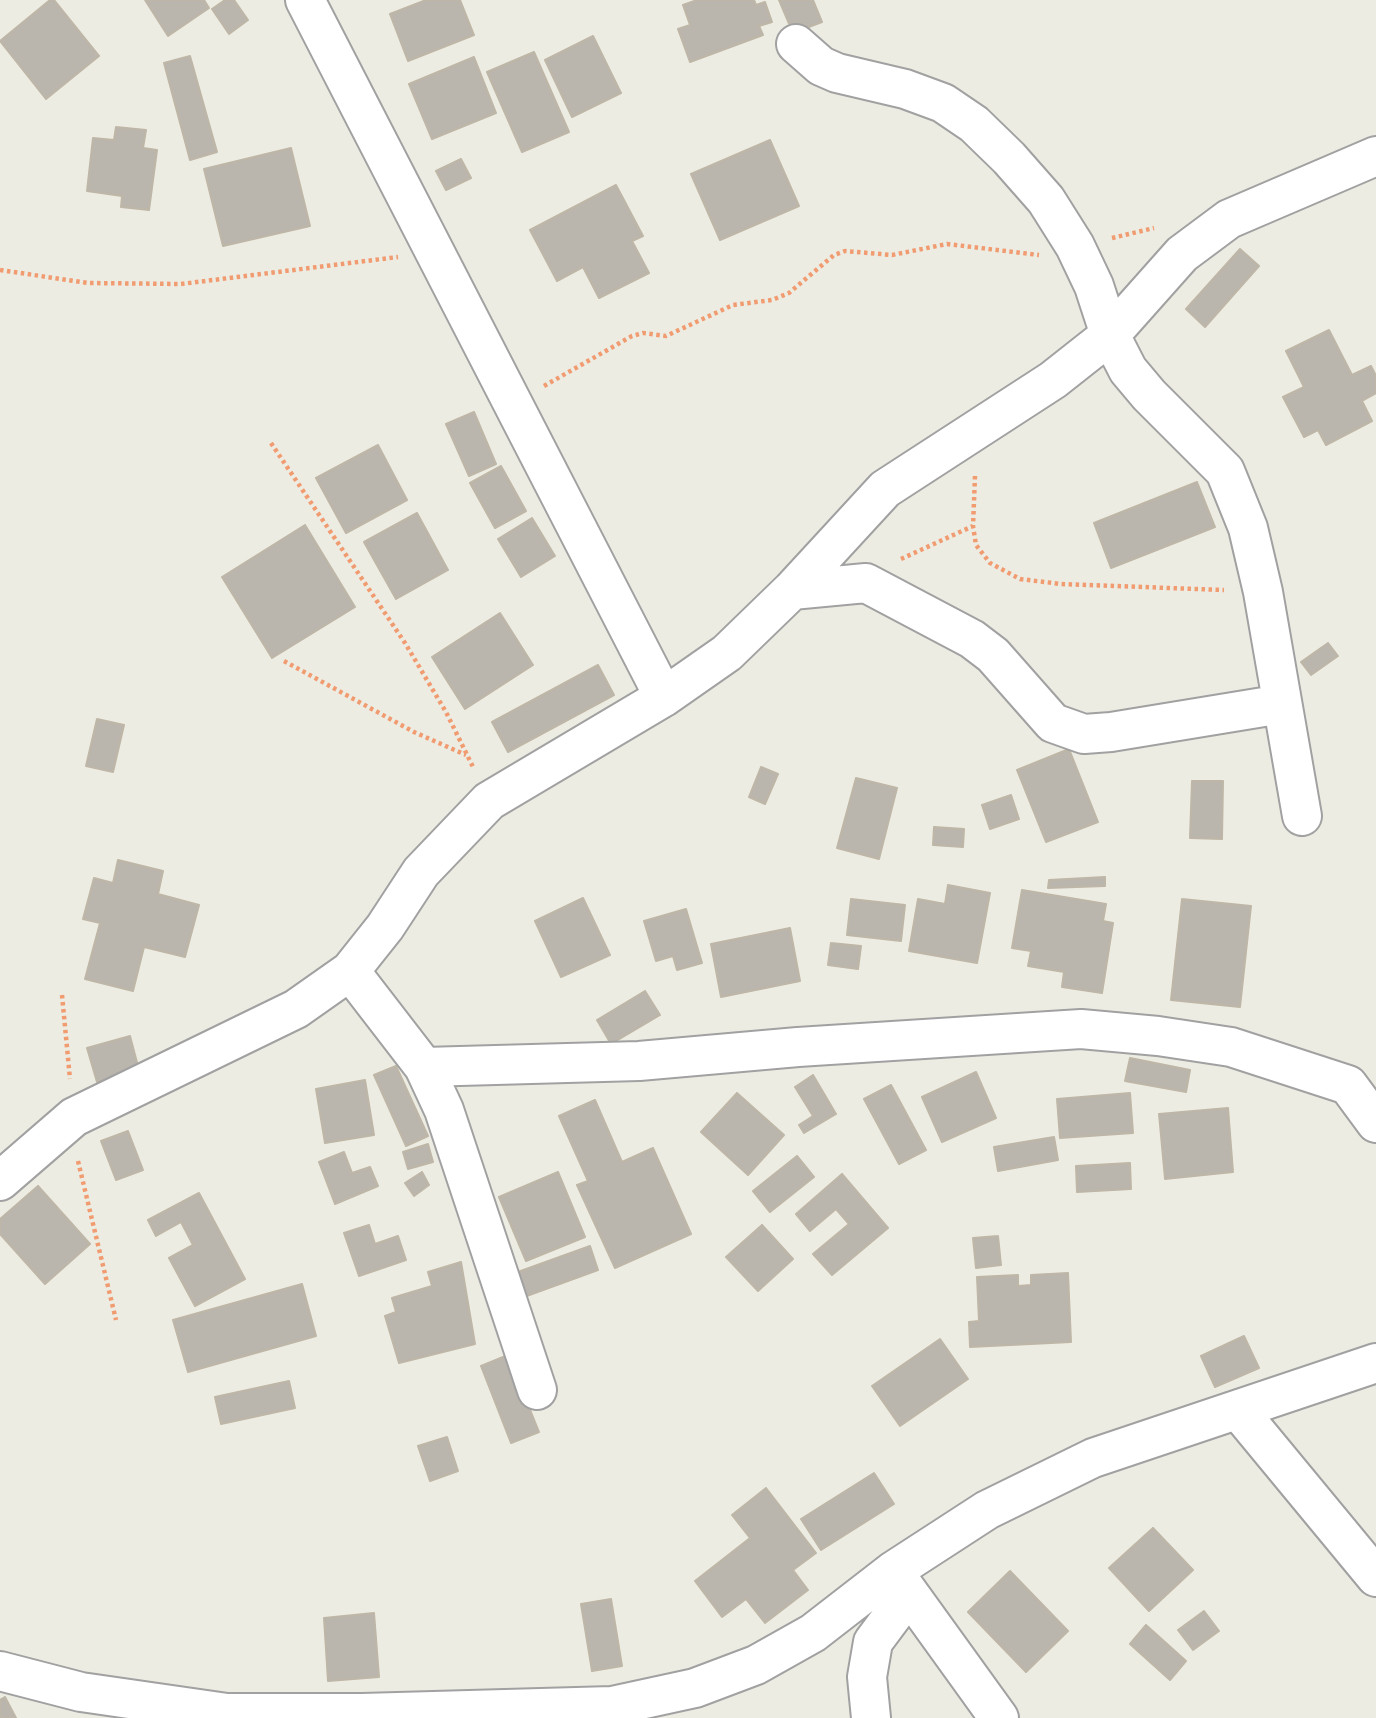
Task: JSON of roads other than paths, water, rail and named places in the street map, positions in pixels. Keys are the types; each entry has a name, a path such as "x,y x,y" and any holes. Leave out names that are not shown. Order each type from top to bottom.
{"street":[{"path":"305,0 664,697"},
{"path":"796,44 821,66 931,99 974,124 1045,200 1075,246 1094,286 1110,335 1128,370 1149,395 1225,471 1248,528 1263,592 1302,816"},
{"path":"0,1181 74,1117 296,1009 350,971 385,927 421,873 489,801 664,697 727,653 792,590 885,489 981,424 1054,380 1110,335 1182,254 1229,219 1376,156"},
{"path":"792,590 866,583 972,639 993,655 1053,723 1084,734 1282,704"},
{"path":"350,971 424,1067 461,1154 537,1390"},
{"path":"424,1067 639,1061 798,1047 1081,1030 1158,1036 1231,1047 1362,1082 1376,1123"},
{"path":"0,1671 88,1705 227,1713 363,1716 514,1714 612,1706 695,1688 756,1665 900,1583 987,1510 1093,1458 1376,1363"},
{"path":"1237,1410 1376,1577"},
{"path":"871,1718 867,1677 873,1642 900,1583"},
{"path":"900,1583 999,1718"}]}
